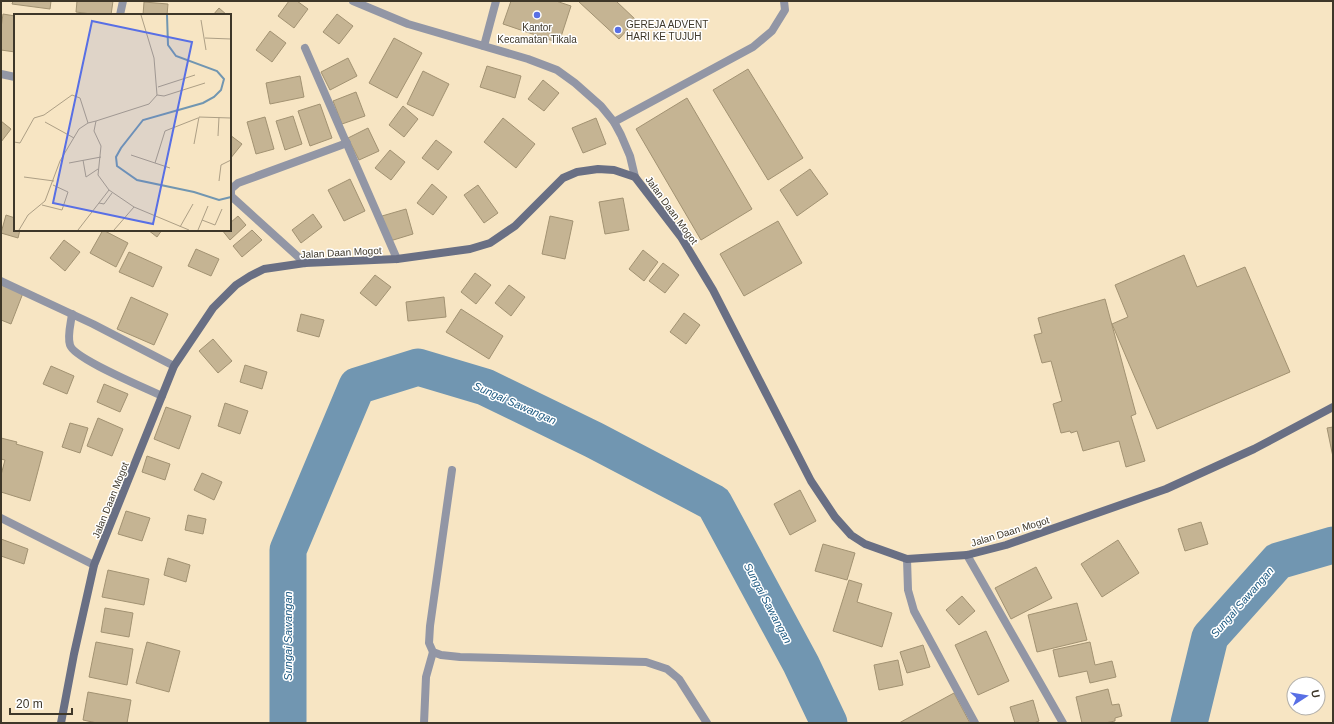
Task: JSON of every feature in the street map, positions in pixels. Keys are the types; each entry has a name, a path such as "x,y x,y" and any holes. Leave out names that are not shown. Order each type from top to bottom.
{"main road":[{"name":"Jalan Daan Mogot","path":"61,723 74,654 94,565 174,366 213,308 236,285 264,269 305,263 397,260 470,249 490,243 515,226 563,178 576,172 598,169 614,170 635,177 681,237 713,290 811,481 835,517 851,535 865,544 907,559 967,555 1006,545 1166,488 1254,449 1333,407"}],"street":[{"path":"120,14 123,1"},
{"path":"352,1 408,24 528,59 557,70 575,83 601,106 614,122 630,156 635,177"},
{"path":"484,46 496,1"},
{"path":"614,122 753,47 772,31 785,10 784,1"},
{"path":"305,48 397,260"},
{"path":"1,74 14,77"},
{"path":"305,263 232,196 231,189 238,183 347,143"},
{"path":"1,281 72,314 174,366"},
{"path":"72,314 69,336 69,344 72,350 91,363 162,396"},
{"path":"424,723 426,677 433,652 429,643 430,626 452,470"},
{"path":"1,518 94,565"},
{"path":"967,555 1063,723"},
{"path":"907,559 908,590 914,611 975,723"},
{"path":"433,652 441,655 460,657 646,662 667,669 679,680 707,723"}],"building":[{"path":"13,1 51,1 50,9 12,4"},
{"path":"77,1 113,1 111,14 76,12"},
{"path":"289,1 297,1 308,9 294,28 278,16"},
{"name":"Kantor Kecamatan Tikala","path":"511,1 556,1 571,6 559,43 503,24"},
{"name":"GEREJA ADVENT HARI KE TUJUH","path":"578,1 616,1 636,20 619,39"},
{"path":"144,2 168,4 167,14 143,14"},
{"path":"219,8 226,14 214,14"},
{"path":"3,14 14,16 14,52 1,50 1,28"},
{"path":"337,14 353,26 339,44 323,32"},
{"path":"270,31 286,43 272,62 256,50"},
{"path":"394,38 422,53 397,98 369,83"},
{"path":"348,58 357,76 330,90 321,72"},
{"path":"487,66 521,76 515,98 480,87"},
{"path":"748,69 803,158 768,180 713,90"},
{"path":"423,71 449,84 433,116 407,104"},
{"path":"300,76 304,97 270,104 266,83"},
{"path":"543,80 559,93 544,111 528,99"},
{"path":"356,92 365,116 342,124 333,101"},
{"path":"687,98 752,209 701,240 636,129"},
{"path":"320,104 332,138 310,146 298,111"},
{"path":"403,106 418,119 404,137 389,125"},
{"path":"293,116 302,144 285,150 276,121"},
{"path":"265,117 274,149 256,154 247,122"},
{"path":"503,118 535,144 516,168 484,142"},
{"path":"596,118 606,144 583,153 572,128"},
{"path":"1,121 11,129 1,142"},
{"path":"368,128 379,151 359,160 348,138"},
{"path":"231,136 242,144 231,158"},
{"path":"436,140 452,152 438,170 422,158"},
{"path":"390,150 405,162 391,180 375,168"},
{"path":"810,169 828,194 797,216 780,190"},
{"path":"350,179 365,211 344,221 328,190"},
{"path":"432,184 447,197 433,215 417,203"},
{"path":"478,185 498,213 484,223 464,195"},
{"path":"623,198 629,230 605,234 599,202"},
{"path":"406,209 413,234 390,241 382,216"},
{"path":"313,214 322,227 301,243 292,230"},
{"path":"6,215 14,218 14,231 20,231 18,238 1,233"},
{"path":"238,216 246,225 230,240 223,231 231,231 231,222"},
{"path":"550,216 573,221 565,259 542,254"},
{"path":"778,221 802,263 744,296 720,254"},
{"path":"252,230 262,240 242,257 233,246"},
{"path":"102,231 128,243 116,267 90,253"},
{"path":"149,231 161,231 157,237"},
{"path":"64,240 80,252 65,271 50,258"},
{"path":"196,249 219,259 211,276 188,266"},
{"path":"643,250 658,262 644,281 629,269"},
{"path":"129,252 162,267 153,287 119,272"},
{"path":"1184,255 1197,287 1245,267 1290,372 1157,429 1112,324 1128,317 1115,285"},
{"path":"663,263 679,275 665,293 649,281"},
{"path":"475,273 491,285 476,304 461,292"},
{"path":"375,275 391,287 376,306 360,293"},
{"path":"1,285 23,293 11,324 1,320"},
{"path":"509,285 525,297 511,316 495,303"},
{"path":"131,297 168,314 154,345 117,329"},
{"path":"444,297 446,317 408,321 406,302"},
{"path":"1105,299 1136,414 1131,416 1145,461 1126,467 1119,441 1083,451 1077,431 1071,433 1070,431 1061,433 1053,404 1062,401 1051,361 1042,363 1034,335 1042,333 1038,318"},
{"path":"461,309 503,336 489,359 446,332"},
{"path":"684,313 700,325 686,344 670,332"},
{"path":"301,314 324,320 319,337 297,331"},
{"path":"213,339 232,361 218,373 199,351"},
{"path":"245,365 267,372 262,389 240,382"},
{"path":"51,366 74,376 67,394 43,384"},
{"path":"104,384 128,394 120,412 97,402"},
{"path":"225,403 248,411 240,434 218,426"},
{"path":"166,407 191,416 179,449 154,439"},
{"path":"98,418 123,429 112,456 87,446"},
{"path":"70,423 88,428 80,453 62,447"},
{"path":"1333,427 1333,457 1327,428"},
{"path":"1,438 17,442 16,444 43,452 30,501 1,492 1,475 5,460 1,459"},
{"path":"147,456 170,464 165,480 142,472"},
{"path":"202,473 222,482 214,500 194,490"},
{"path":"800,490 816,521 790,535 774,504"},
{"path":"126,511 150,518 142,541 118,534"},
{"path":"188,515 206,519 203,534 185,530"},
{"path":"1201,522 1208,544 1185,551 1178,529"},
{"path":"1,539 28,549 24,564 1,556"},
{"path":"1118,540 1139,573 1102,597 1081,564"},
{"path":"823,544 855,553 847,580 815,571"},
{"path":"168,558 190,565 186,582 164,575"},
{"path":"1036,567 1052,598 1011,619 995,588"},
{"path":"108,570 149,579 144,605 102,597"},
{"path":"849,580 862,584 857,602 892,613 882,647 833,631"},
{"path":"962,596 975,611 959,625 946,610"},
{"path":"1077,603 1087,640 1037,652 1028,615"},
{"path":"105,608 133,613 129,637 101,632"},
{"path":"986,631 1009,681 978,695 955,645"},
{"path":"96,642 133,649 127,685 89,677"},
{"path":"147,642 180,651 169,692 136,683"},
{"path":"1090,642 1095,665 1112,661 1116,677 1090,683 1087,671 1059,677 1053,650"},
{"path":"923,645 930,667 907,673 900,652"},
{"path":"898,660 903,685 879,690 874,665"},
{"path":"1108,689 1112,705 1119,704 1122,716 1115,718 1115,721 1105,723 1082,723 1076,697"},
{"path":"88,692 131,700 127,723 97,723 83,720"},
{"path":"954,693 970,723 899,723"},
{"path":"1033,700 1039,721 1034,723 1015,723 1010,707"}],"waterway":[{"name":"Sungai Sawangan","path":"288,723 288,550 357,386 418,367 485,387 594,440 714,503 801,664 829,723"},
{"name":"Sungai Sawangan","path":"1189,723 1210,637 1278,561 1333,545"}],"place":[{"name":"Kantor Kecamatan Tikala","path":"537,15"},
{"name":"GEREJA ADVENT HARI KE TUJUH","path":"618,30"}]}
